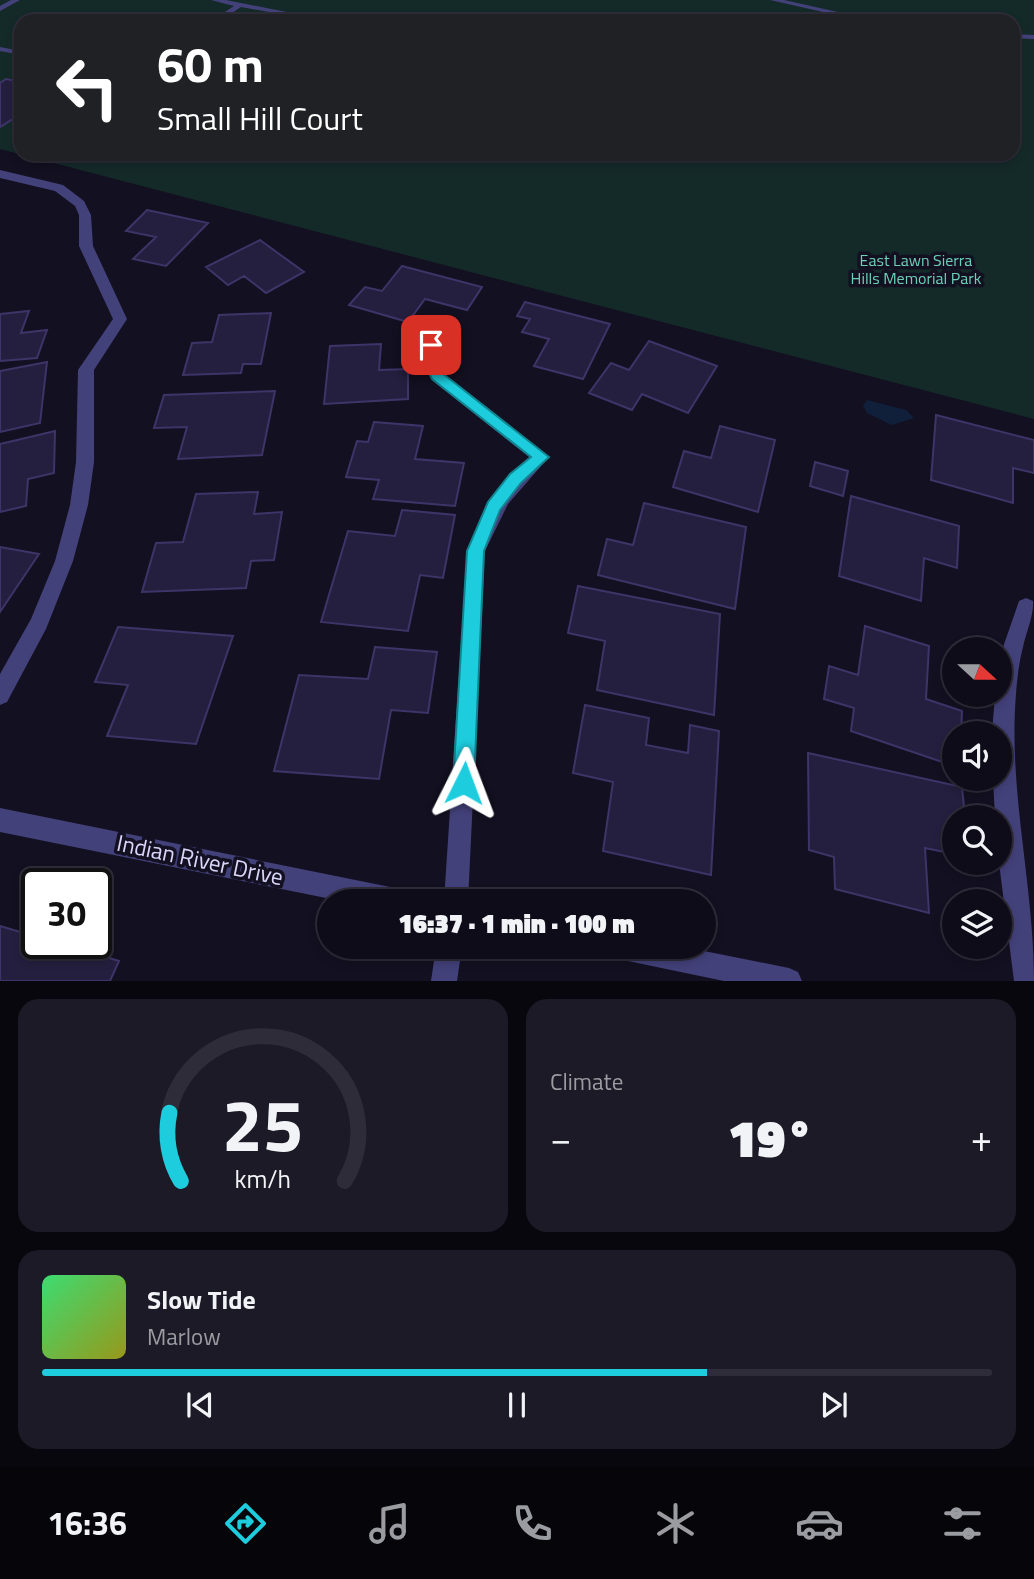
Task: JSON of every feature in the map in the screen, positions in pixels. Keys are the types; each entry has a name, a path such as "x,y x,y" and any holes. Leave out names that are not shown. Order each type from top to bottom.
{"street":[{"path":"0,174 59,188 80,204 85,215 86,246 120,319 86,370 83,473 79,505 64,561 39,623 0,695"},
{"path":"439,330 431,345 430,360 437,376 541,457 515,479 494,507 476,551 457,889"},
{"path":"1026,607 1012,650 1004,701 1007,832 1027,981"},
{"name":"Indian River Drive","path":"0,820 341,889"},
{"path":"444,981 447,959"},
{"path":"682,959 789,981"}],"lane":[{"path":"0,9 16,0"},
{"path":"215,0 291,14"},
{"path":"774,0 841,14"},
{"path":"226,14 240,5"}],"green space":[{"name":"East Lawn Sierra Hills Memorial Park","path":"0,0 1034,0 1034,419 46,161 1020,161 1020,14 14,14 14,153 0,149"}],"water":[{"path":"867,400 906,410 914,418 892,425 867,413 863,406"}],"building":[{"path":"6,79 14,81 14,118 0,127 0,83"},
{"path":"147,210 208,223 166,266 133,259 156,237 126,231"},
{"path":"260,240 304,272 266,293 244,276 228,285 206,267"},
{"path":"402,266 482,287 467,310 425,299 408,322 349,305 365,287 382,291"},
{"path":"525,302 610,324 583,379 534,366 549,339 522,332 530,319 517,316"},
{"path":"29,311 21,333 47,330 37,358 0,361 0,314"},
{"path":"271,313 261,364 243,364 241,373 183,375 192,343 212,342 219,315"},
{"path":"649,341 717,366 688,413 642,394 632,410 589,393 611,363 629,370"},
{"path":"381,344 379,370 408,369 408,399 324,404 330,346"},
{"path":"47,362 40,423 0,432 0,371"},
{"path":"275,391 262,455 178,459 187,427 154,428 164,395"},
{"path":"936,415 1034,440 1034,473 1013,468 1013,503 931,480"},
{"path":"374,422 423,426 415,459 464,463 455,506 373,499 379,480 346,477 357,441 368,442"},
{"path":"720,426 775,440 758,512 673,487 684,451 711,458"},
{"path":"55,431 54,473 28,479 26,506 0,512 0,444"},
{"path":"815,462 848,471 843,496 810,486"},
{"path":"258,492 254,514 282,512 274,560 251,561 246,588 142,592 156,543 183,542 196,494"},
{"path":"851,496 959,526 957,568 924,558 921,601 839,576"},
{"path":"644,503 746,527 735,609 598,575 607,539 633,545"},
{"path":"402,510 455,515 443,578 420,575 408,631 321,622 348,531 395,536"},
{"path":"0,547 39,554 0,612"},
{"path":"578,586 720,614 714,715 597,690 605,641 568,633"},
{"path":"865,626 929,646 926,699 942,704 942,707 962,711 962,721 942,721 942,762 851,731 854,708 824,699 829,666 858,675"},
{"path":"118,627 233,636 196,744 107,736 128,685 95,682"},
{"path":"375,647 437,652 428,713 391,710 379,779 274,771 299,675 368,679"},
{"path":"585,705 649,718 646,745 688,753 690,725 719,731 711,875 603,851 613,782 573,773"},
{"path":"808,753 942,783 942,791 962,791 964,805 942,805 942,852 925,848 929,913 835,889 834,857 809,850"},
{"path":"0,926 21,932 21,959 119,961 110,981 0,981"}],"route":[{"path":"431,345 430,360 437,376 541,457 515,479 494,507 483,528 476,551 464,783"}]}
